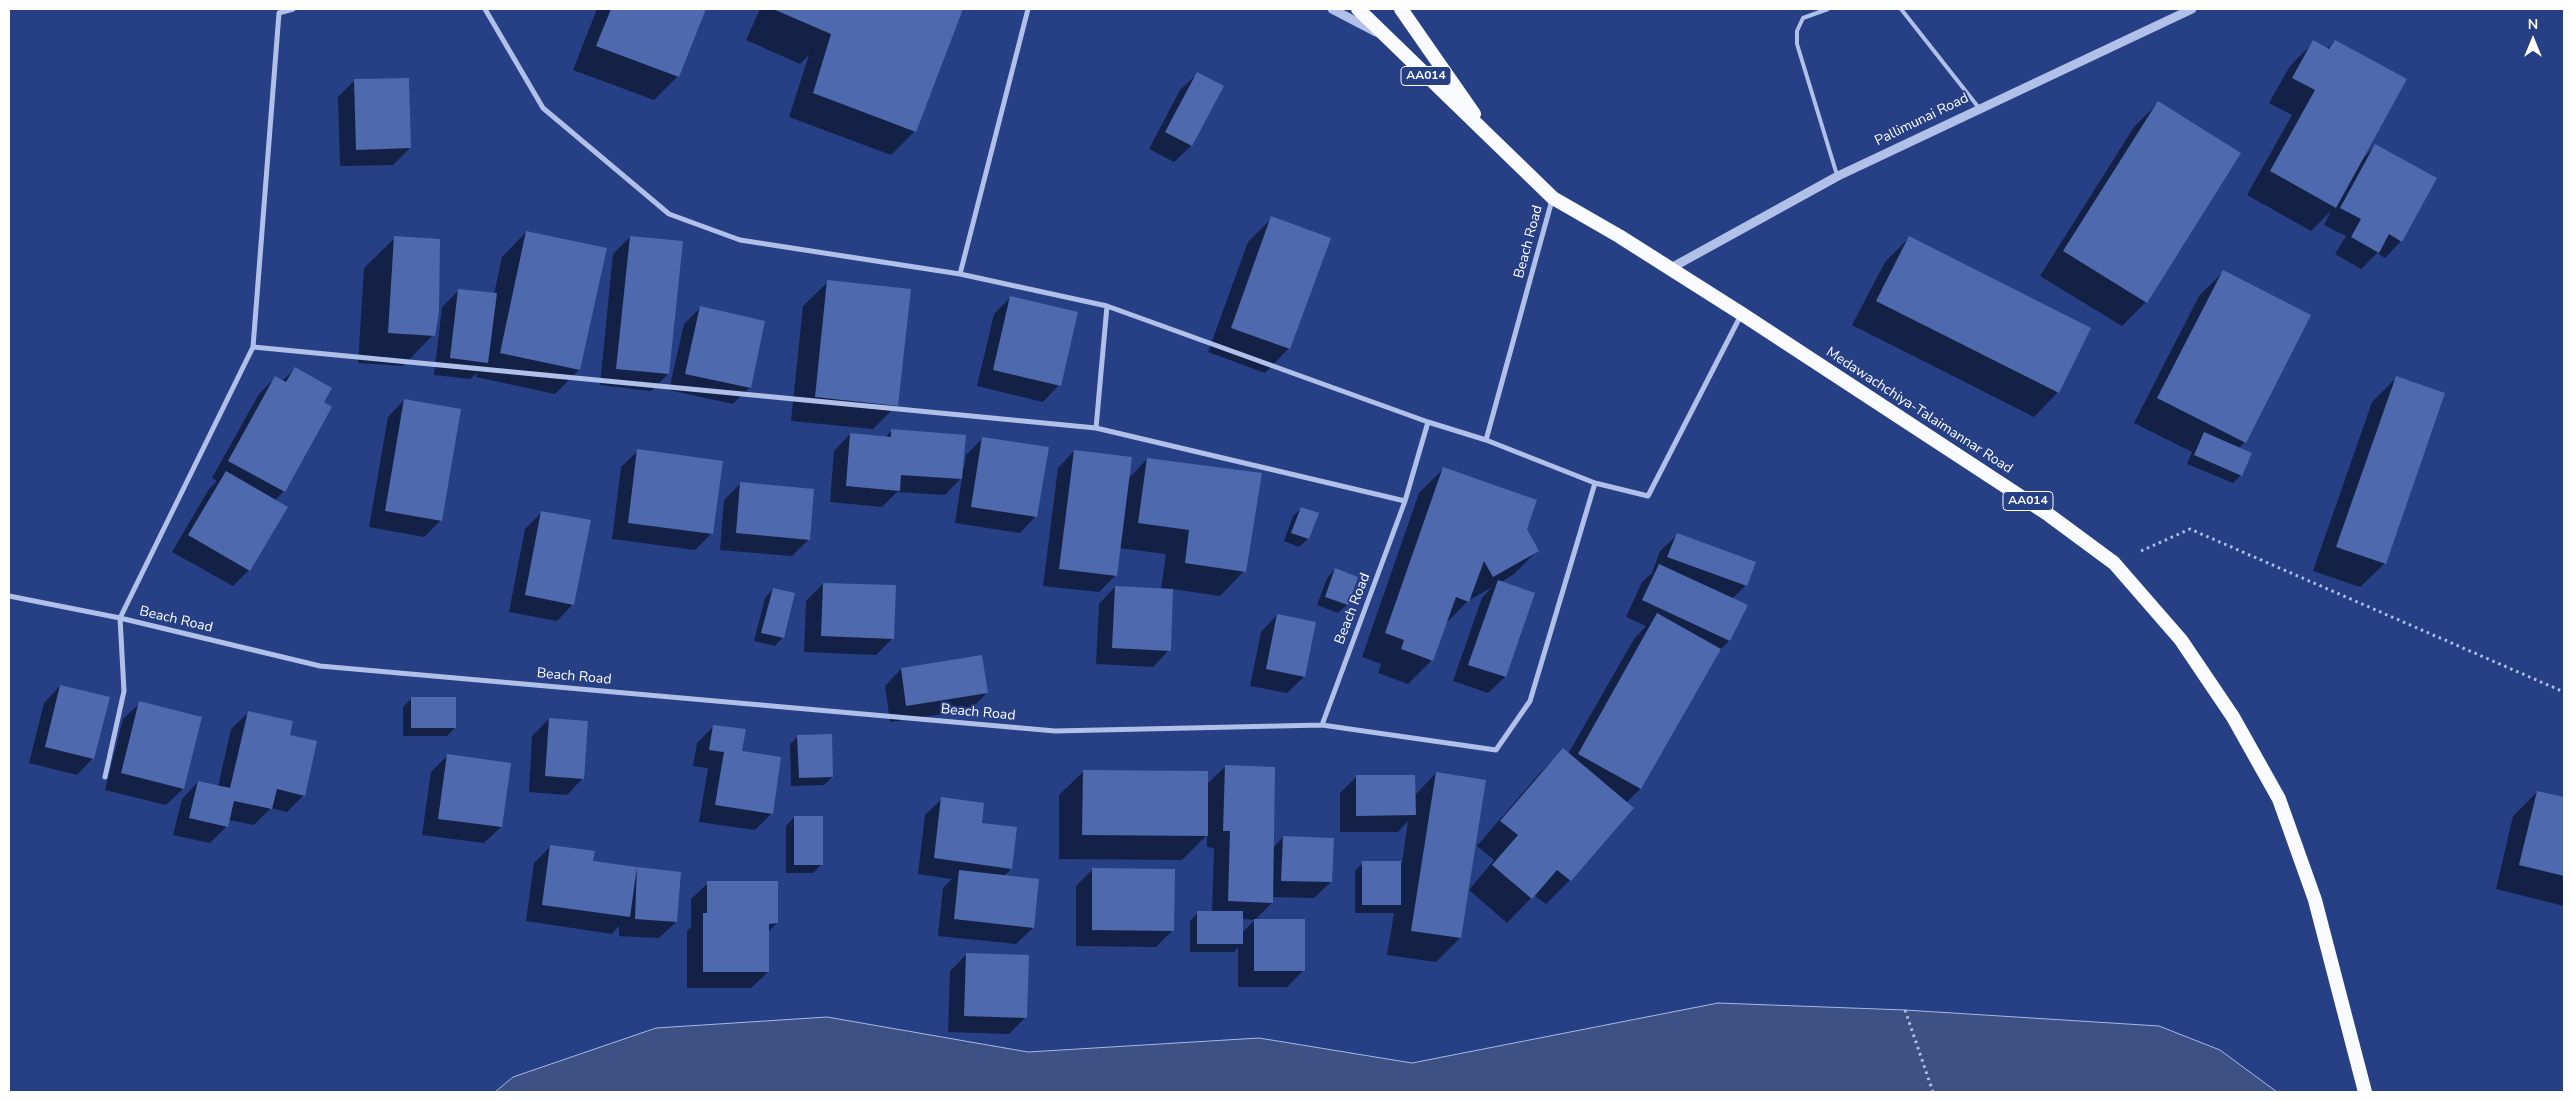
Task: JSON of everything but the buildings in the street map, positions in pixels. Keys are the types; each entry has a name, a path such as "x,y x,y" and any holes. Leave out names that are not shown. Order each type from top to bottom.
{"highway":[{"name":"Medawachchiya-Talaimannar Road","path":"1358,9 1494,143 1553,198 1671,268 1742,314 2049,515 2114,563 2181,640 2233,717 2279,799 2315,900 2365,1092"},
{"name":"AA014","path":"1401,9 1494,143"}],"street":[{"path":"105,777 124,691 120,618 253,347 278,11 293,9"},
{"path":"486,9 543,108 669,214 740,240 960,274 1107,306 1428,422 1486,440 1595,483 1648,496 1742,314"},
{"path":"960,274 1028,9"},
{"path":"1332,9 1390,39"},
{"name":"Pallimunai Road","path":"1671,268 1838,176 2192,9"},
{"name":"Beach Road","path":"1486,440 1553,198"},
{"path":"1096,428 1107,306"},
{"path":"253,347 1096,428 1406,501"},
{"name":"Beach Road","path":"9,596 120,618 320,666 1055,731 1322,725 1406,501 1428,422"},
{"path":"1322,725 1496,750 1530,701 1595,483"}],"lane":[{"path":"1828,9 1803,18 1797,31 1797,44 1838,176"},
{"path":"1901,9 1979,108"}],"path":[{"path":"2114,563 2190,529 2564,692"},
{"path":"1905,1010 1934,1092"}],"water":[{"path":"1718,1003 1905,1010 2159,1026 2220,1050 2277,1092 495,1092 513,1077 656,1028 827,1017 1028,1052 1259,1038 1412,1063"}]}
